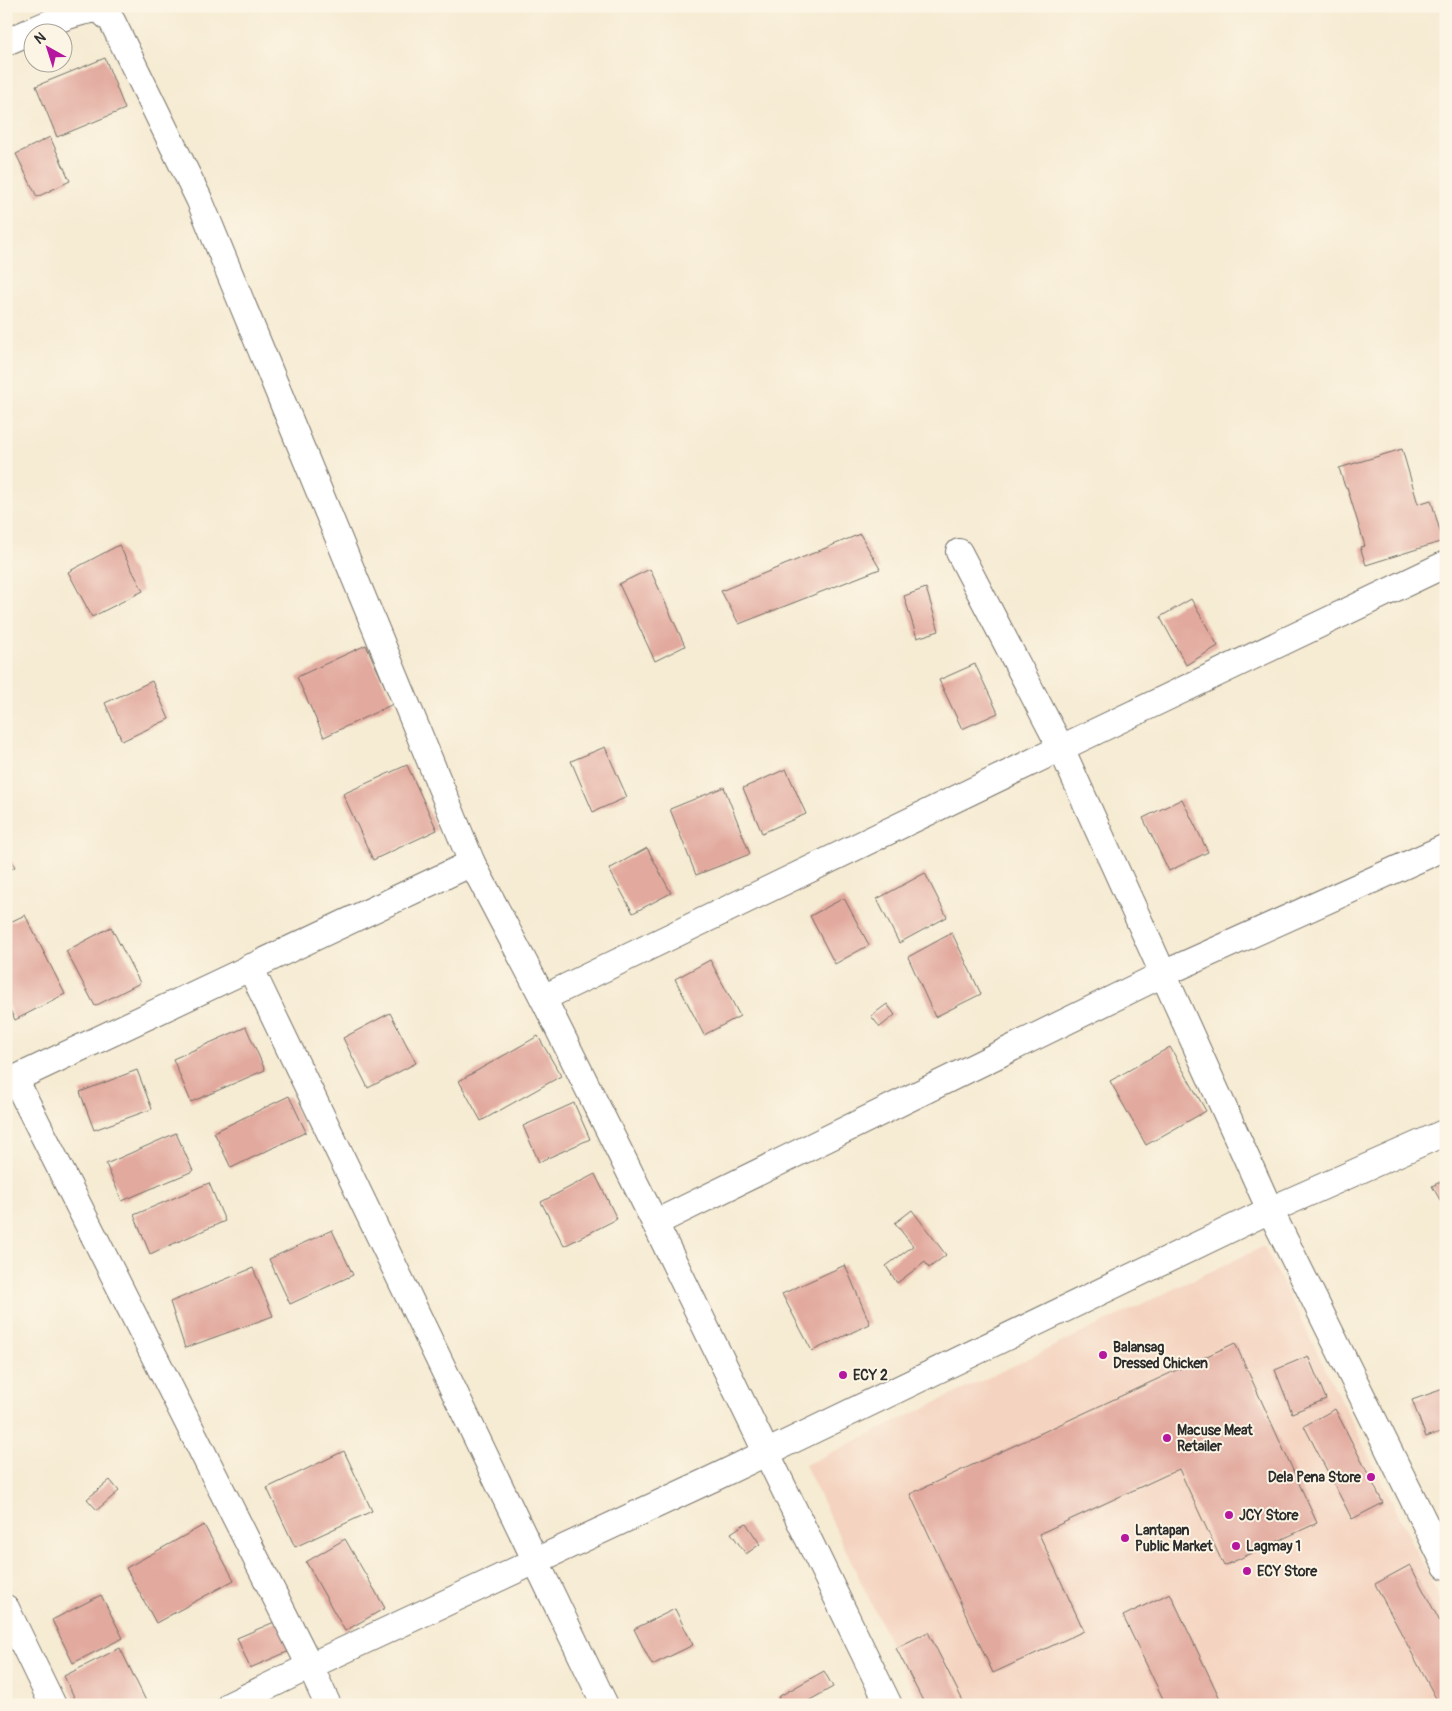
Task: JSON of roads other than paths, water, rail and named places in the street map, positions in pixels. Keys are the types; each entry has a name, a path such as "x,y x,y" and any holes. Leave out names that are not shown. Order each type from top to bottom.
{"street":[{"path":"6,42 55,21 90,10 99,9 112,21 199,199 472,863 543,998 655,1223 768,1452 888,1705"},
{"path":"959,552 1061,748 1270,1210 1446,1566"},
{"path":"543,998 1446,564"},
{"path":"655,1223 1163,974 1446,847"},
{"path":"328,1705 310,1666 10,1081 472,863"},
{"path":"250,967 537,1560 605,1705"},
{"path":"230,1705 768,1452 1270,1210 1446,1132"},
{"path":"6,1608 53,1705"}],"place":[{"name":"Balansag Dressed Chicken","path":"1103,1355"},
{"name":"ECY 2","path":"843,1375"},
{"name":"Macuse Meat Retailer","path":"1167,1438"},
{"name":"Dela Pena Store","path":"1371,1477"},
{"name":"JCY Store","path":"1229,1515"},
{"name":"Lantapan Public Market","path":"1125,1538"},
{"name":"Lagmay 1","path":"1236,1546"},
{"name":"ECY Store","path":"1247,1571"}]}
